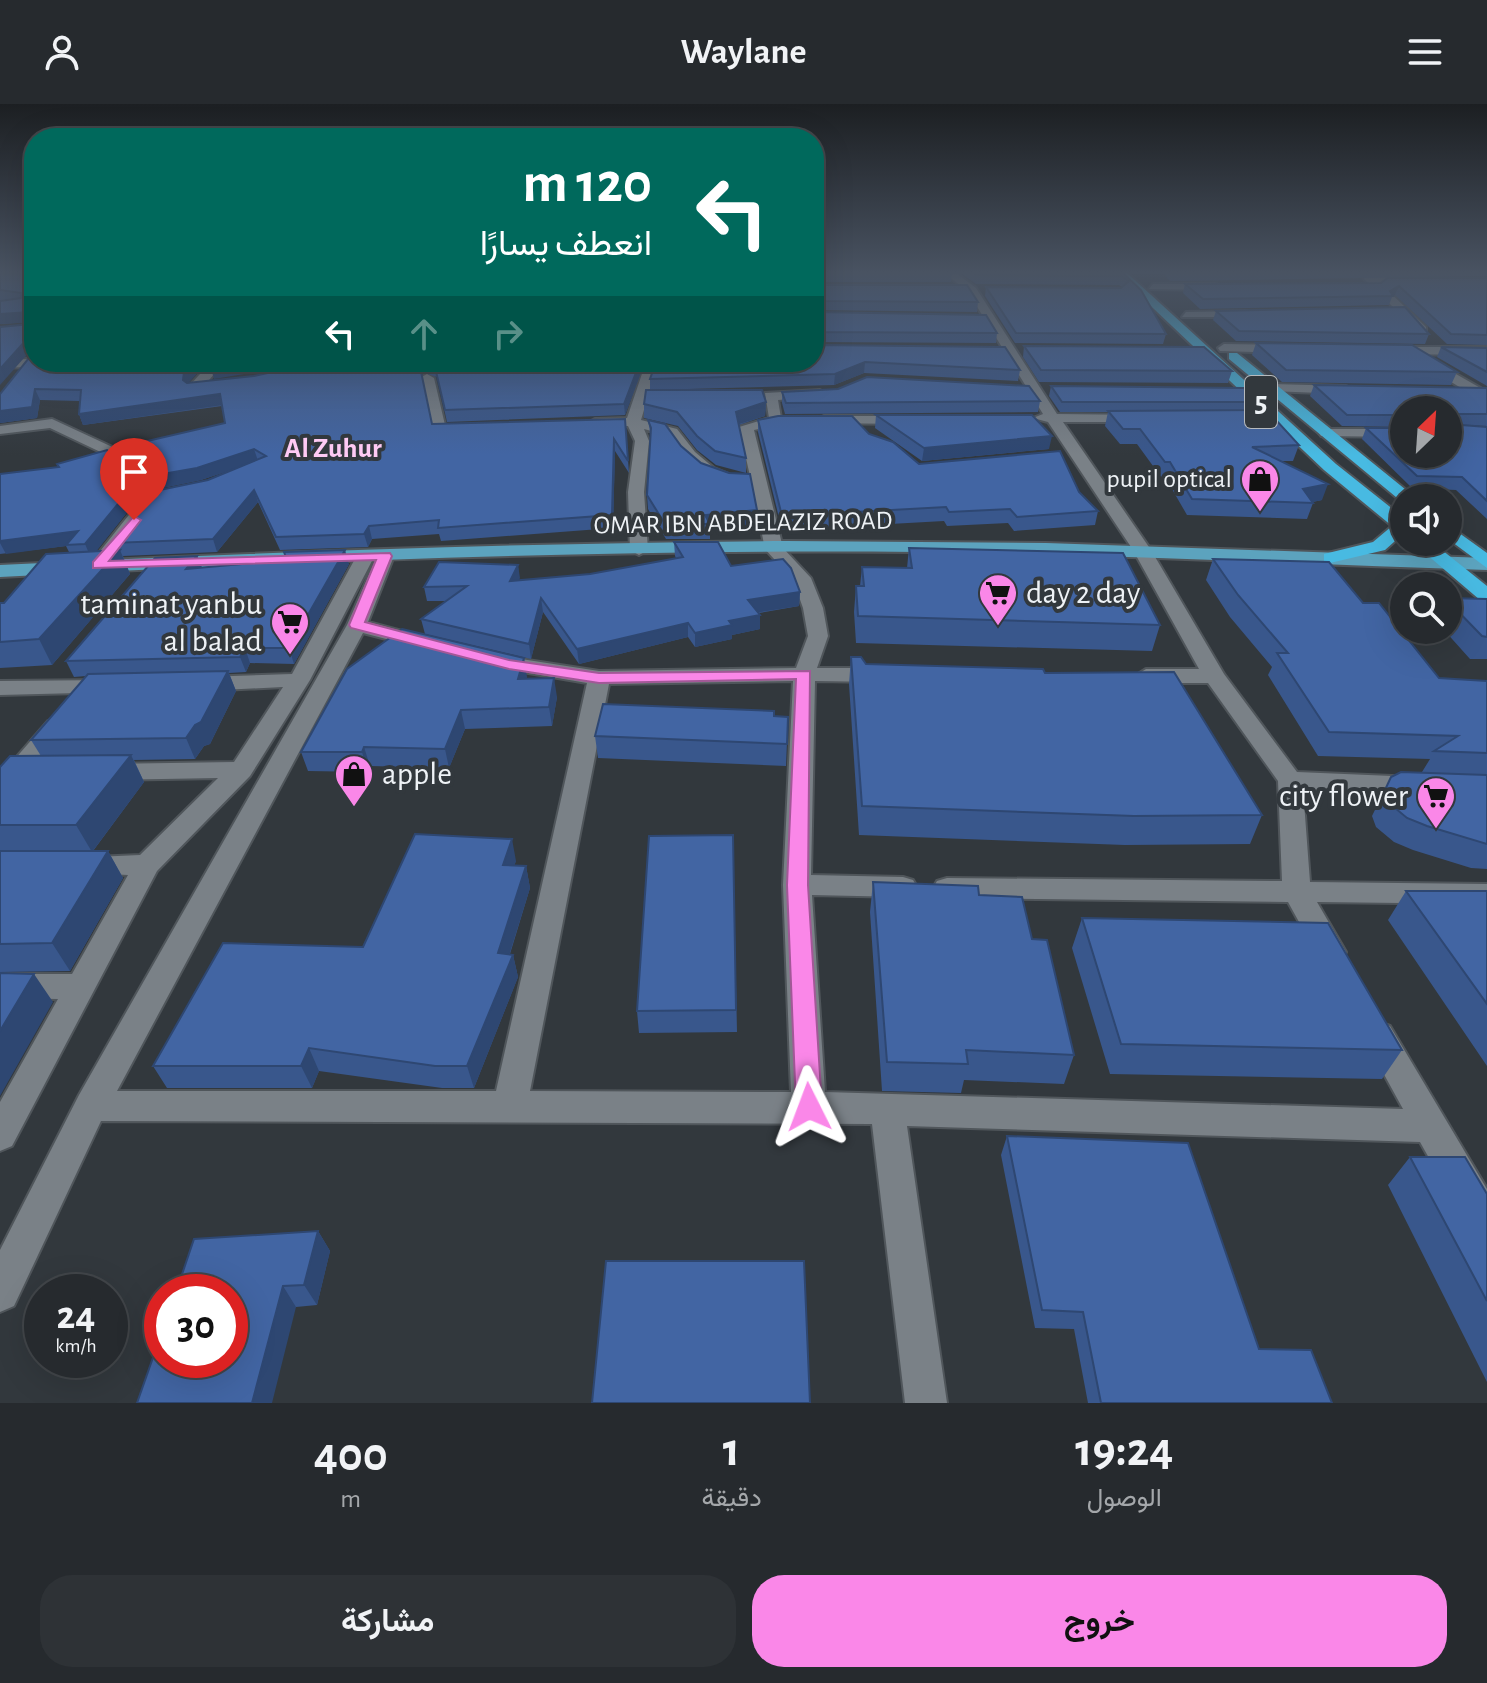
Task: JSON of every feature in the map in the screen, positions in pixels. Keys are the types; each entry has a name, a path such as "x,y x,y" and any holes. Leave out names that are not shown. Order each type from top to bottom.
{"highway":[{"name":"5","path":"1187,334 1330,467 1390,515"},
{"name":"5","path":"1207,334 1390,484"},
{"path":"1462,533 1487,541"},
{"path":"1330,558 1379,546 1390,537"},
{"path":"1462,541 1487,563"},
{"path":"1437,556 1482,589"}],"main road":[{"name":"OMAR IBN ABDELAZIZ ROAD","path":"0,571 375,556 774,549 1142,550 1487,563"}],"street":[{"path":"997,334 1053,418 1070,455 1142,550 1214,676 1290,780 1297,893 1344,975"},
{"path":"1426,334 1443,351"},
{"path":"1224,348 1302,349"},
{"path":"1380,350 1487,351"},
{"path":"1176,351 1206,351"},
{"path":"1411,351 1483,393"},
{"path":"0,364 24,360"},
{"path":"18,375 24,368"},
{"path":"209,372 195,388 220,387"},
{"path":"633,422 645,397 650,372"},
{"path":"427,378 439,430 484,428"},
{"path":"1272,388 1368,390"},
{"path":"1225,391 1249,391"},
{"path":"793,421 762,396 837,392"},
{"path":"1447,392 1483,393"},
{"path":"52,423 66,407"},
{"path":"1025,418 1161,418"},
{"path":"809,1107 797,885 804,674 818,636 813,608 802,578 774,549 746,427 793,421 917,419"},
{"path":"855,420 875,442"},
{"path":"633,422 642,441 636,492 639,550"},
{"path":"573,424 633,422 672,432 691,462 731,482 759,480"},
{"path":"0,430 52,423 116,454 152,483 158,496 98,565"},
{"path":"1326,433 1390,433"},
{"path":"88,461 116,454"},
{"path":"0,1292 91,1106 357,625 375,556"},
{"path":"0,1135 147,865 241,770 375,556"},
{"path":"134,587 153,564"},
{"path":"357,625 448,649"},
{"path":"478,657 599,678 899,675"},
{"path":"49,687 68,664"},
{"path":"1120,676 1214,676"},
{"path":"510,1106 599,678"},
{"path":"179,685 299,680"},
{"path":"0,688 134,686"},
{"path":"0,792 8,772 89,688"},
{"path":"76,772 241,770"},
{"path":"8,772 46,772"},
{"path":"1290,780 1487,788"},
{"path":"59,865 147,865"},
{"path":"797,885 1487,894"},
{"path":"0,986 81,987"},
{"path":"1368,1016 1487,1225"},
{"path":"91,1106 809,1107 888,1112 1431,1126"},
{"path":"888,1112 926,1403"}],"building":[{"path":"0,334 24,334 24,342 0,369"},
{"path":"1256,343 1412,345 1457,372 1286,370"},
{"path":"824,345 1005,347 1020,370 865,362 835,374 650,379 652,372 824,372"},
{"path":"1024,346 1204,347 1232,371 1041,370"},
{"path":"1441,347 1487,348 1487,372"},
{"path":"24,364 24,372 184,372 183,380 187,383 272,372 421,372 432,424 625,419 628,461 614,439 612,515 438,528 439,520 369,526 364,534 276,537 254,490 213,539 113,543 155,491 208,480 266,456 254,449 197,468 157,475 154,466 130,445 225,423 220,394 79,414 81,390 35,389 32,407 0,411 0,394"},
{"path":"436,372 636,372 624,404 445,410"},
{"path":"867,377 1029,386 1040,401 786,403 782,392 838,389"},
{"path":"1314,385 1487,388 1487,414 1462,414 1462,396 1390,396 1390,415 1347,415"},
{"path":"1051,386 1244,388 1256,402 1062,402"},
{"path":"646,390 762,390 766,402 736,412 746,458 715,451 697,436 677,412 644,404"},
{"path":"1265,408 1299,445 1252,447 1328,484 1303,489 1313,503 1192,499 1170,462 1165,462 1140,429 1123,429 1108,411 1258,410"},
{"path":"876,415 1032,415 1052,436 924,448"},
{"path":"778,416 852,416 869,434 893,442 919,464 1060,451 1079,492 1098,511 1017,517 1010,509 949,512 946,507 782,516 758,420"},
{"path":"648,420 665,424 681,446 701,463 729,473 750,474 757,510 705,515 710,524 665,524 647,495 651,428"},
{"path":"1462,425 1487,427 1487,501 1462,477 1417,476 1408,468 1462,468"},
{"path":"1366,428 1390,428 1390,451"},
{"path":"107,450 136,473 136,482 85,544 66,545 78,531 0,541 0,474 59,467 57,464"},
{"path":"674,542 718,542 731,566 783,559 791,568 800,592 748,600 760,615 729,621 732,625 695,633 688,623 577,649 541,598 529,644 421,619 467,586 424,587 439,562 518,565 510,581 590,574 683,557"},
{"path":"909,548 1123,553 1160,625 858,616 856,586 864,586 862,567 912,568"},
{"path":"120,550 39,639 0,642 0,603 4,603 46,554"},
{"path":"345,550 289,648 245,648 240,657 66,661 155,558 197,556 186,569 287,560 284,552"},
{"path":"1213,559 1329,562 1363,603 1379,603 1390,617 1390,644 1412,644 1439,678 1487,681 1487,753 1434,751 1458,736 1329,732 1277,653 1288,653 1238,595"},
{"path":"1462,598 1487,599 1487,637 1482,636 1462,615"},
{"path":"402,629 524,658 518,679 554,678 549,707 461,710 445,749 364,747 362,752 301,752 347,669"},
{"path":"851,657 861,657 866,664 1043,669 1045,673 1174,672 1262,815 1134,816 862,806"},
{"path":"228,671 201,722 186,738 31,740 88,674"},
{"path":"603,704 774,711 774,716 788,717 787,744 595,736"},
{"path":"131,755 76,825 0,825 0,767 10,756"},
{"path":"1401,772 1487,775 1487,844 1407,818 1389,803 1384,792 1391,777"},
{"path":"415,834 512,839 503,865 526,866 498,953 513,955 467,1066 435,1066 309,1048 301,1066 153,1066 223,943 363,947"},
{"path":"733,835 736,1010 637,1011 649,836"},
{"path":"0,851 108,851 52,943 0,944"},
{"path":"873,882 978,886 979,895 1022,897 1032,939 1047,940 1074,1055 966,1050 968,1064 887,1062"},
{"path":"1406,891 1487,891 1487,1004"},
{"path":"1082,918 1328,923 1402,1050 1121,1044"},
{"path":"0,973 34,974 0,1031"},
{"path":"1007,1136 1188,1143 1259,1349 1311,1350 1332,1403 1101,1403 1083,1312 1042,1310"},
{"path":"1410,1157 1465,1157 1487,1194 1487,1301"},
{"path":"318,1231 304,1285 283,1286 252,1403 137,1403 146,1378 248,1378 248,1274 182,1274 194,1239"},
{"path":"606,1261 804,1261 810,1403 592,1403"}],"place":[{"name":"pupil optical","path":"1260,513"},
{"name":"day 2 day","path":"998,627"},
{"name":"taminat yanbu al balad","path":"290,656"},
{"name":"apple","path":"354,808"},
{"name":"city flower","path":"1436,830"}],"district":[{"name":"Al Zuhur","path":"333,449"}],"route":[{"path":"134,520 98,565 385,556 357,625 509,665 599,678 804,674 797,885 809,1107"}]}
